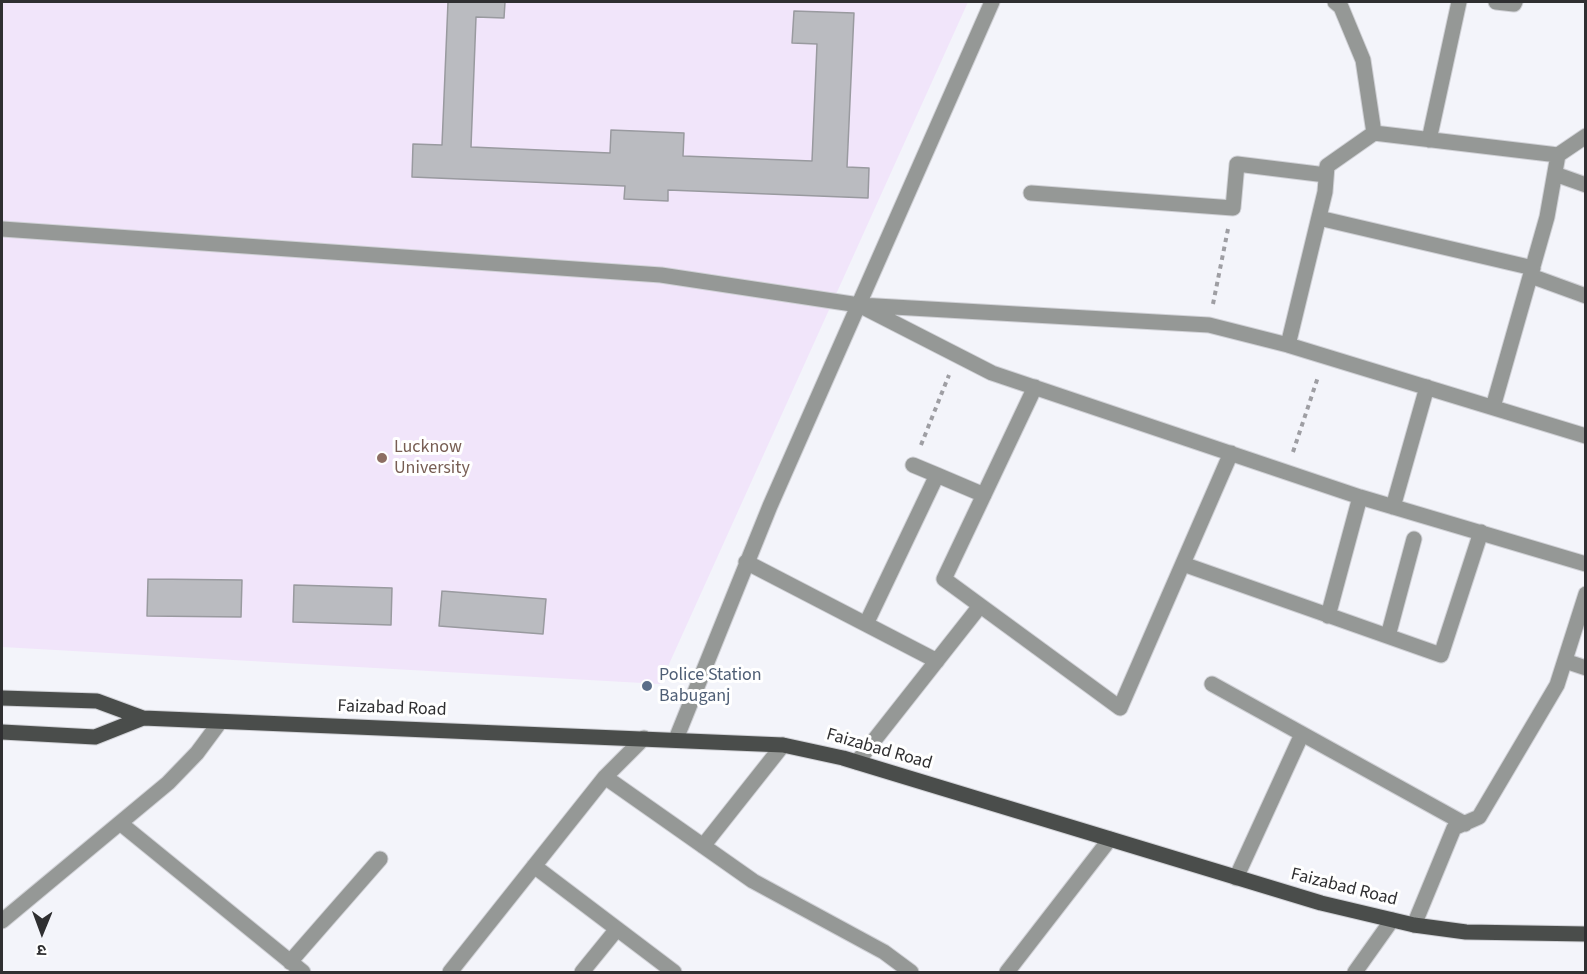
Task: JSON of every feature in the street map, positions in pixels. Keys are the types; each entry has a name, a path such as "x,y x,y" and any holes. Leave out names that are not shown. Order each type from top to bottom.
{"main road":[{"name":"Faizabad Road","path":"2,698 97,700 143,718 783,745 857,762 1236,878 1321,903 1392,920 1466,932 1586,934"},
{"name":"Faizabad Road","path":"2,732 95,737 143,718"}],"street":[{"path":"676,740 746,562 992,2"},
{"path":"1335,2 1341,7 1363,60 1374,133"},
{"path":"1429,140 1459,2"},
{"path":"1496,2 1514,4 1515,2"},
{"path":"1288,345 1318,218 1327,166 1374,133 1558,155 1586,136"},
{"path":"1493,407 1547,217 1558,155"},
{"path":"1031,193 1233,208 1238,164 1326,175"},
{"path":"1555,174 1586,185"},
{"path":"1318,218 1532,272 1586,296"},
{"path":"2,229 661,275 859,305 1209,325 1288,345 1586,436"},
{"path":"859,305 992,373 1360,497 1586,564"},
{"path":"1035,387 944,579 1120,708 1231,453"},
{"path":"1393,507 1427,387"},
{"path":"913,465 984,495"},
{"path":"866,624 937,475"},
{"path":"1328,616 1360,497"},
{"path":"1183,564 1441,655 1481,532"},
{"path":"1388,636 1414,539"},
{"path":"746,562 937,661"},
{"path":"1414,925 1455,828 1479,817 1557,685 1586,594"},
{"path":"857,762 980,606"},
{"path":"1565,661 1586,668"},
{"path":"1212,684 1465,824"},
{"path":"2,921 168,783 197,753 220,722"},
{"path":"1236,878 1302,734"},
{"path":"450,972 605,777 645,738"},
{"path":"703,846 783,745"},
{"path":"605,777 753,881 884,952 911,972"},
{"path":"120,823 303,972"},
{"path":"1007,972 1110,839"},
{"path":"290,962 380,859"},
{"path":"534,866 668,971"},
{"path":"1355,972 1392,920"},
{"path":"582,972 617,929"}],"path":[{"path":"1209,325 1233,208"},
{"path":"1287,472 1325,356"},
{"path":"913,465 949,375"}],"shaded area":[{"name":"Lucknow University","path":"2,2 968,2 660,684 2,647"}],"building":[{"path":"448,2 505,2 504,18 476,17 471,147 610,153 611,130 684,133 683,156 812,161 817,44 792,43 794,11 854,13 847,167 869,168 868,198 668,190 668,201 624,199 625,186 412,177 413,144 442,145"},
{"path":"148,579 242,580 241,617 147,616"},
{"path":"294,585 392,588 391,625 293,622"},
{"path":"442,591 546,599 543,634 439,626"}],"place":[{"name":"Lucknow University","path":"382,458"},
{"name":"Police Station Babuganj","path":"647,686"}]}
